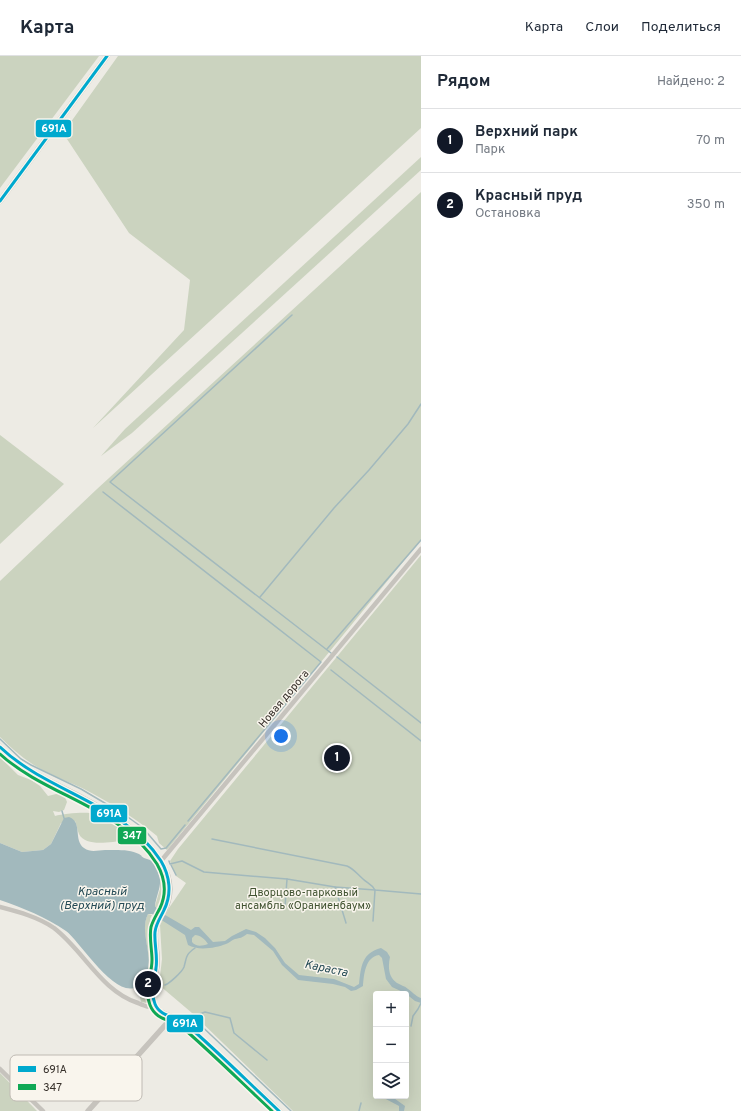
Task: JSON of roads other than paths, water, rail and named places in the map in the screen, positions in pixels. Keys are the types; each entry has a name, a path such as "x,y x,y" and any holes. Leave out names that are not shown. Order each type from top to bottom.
{"main road":[{"path":"0,201 107,56"},
{"path":"0,747 25,768 92,803 133,829 146,841 161,861 170,885 169,898 155,932 157,962 153,992 156,1006 160,1011 188,1026 279,1111"}],"street":[{"name":"Новая дорога","path":"161,861 421,548"},
{"path":"0,907 22,913 53,928 64,937 99,975 122,996 150,1008 156,1006"},
{"path":"138,1055 167,1023 169,1016"},
{"path":"0,1069 10,1079"},
{"path":"33,1101 43,1111"},
{"path":"88,1111 97,1101"}],"water":[{"name":"Красный (Верхний) пруд","path":"69,817 73,819 76,823 81,845 87,850 131,851 154,863 160,878 160,885 155,906 160,912 191,930 195,927 199,927 213,942 225,941 246,929 256,932 265,938 275,948 285,963 299,975 334,979 354,987 359,984 362,966 366,957 375,950 381,948 387,952 390,957 390,975 394,981 421,998 421,1003 415,1001 409,996 409,991 401,991 392,987 386,979 382,958 379,955 374,956 368,963 363,986 351,991 345,987 333,984 298,980 282,965 273,951 254,935 247,934 227,944 217,947 192,947 188,945 185,935 152,914 148,914 145,922 149,963 147,971 144,979 136,987 125,988 114,982 103,972 66,931 34,913 0,900 0,843 22,852 43,850 51,844 64,818","holes":["195,935 202,938 208,944 199,946 192,942 192,938"]},
{"path":"386,1099 395,1099 405,1106 404,1111 399,1111 399,1106"}],"waterway":[{"path":"292,315 110,482 331,653"},
{"path":"260,597 334,508 408,424 421,404"},
{"path":"103,492 321,662 188,821"},
{"path":"327,649 421,540"},
{"path":"337,657 421,723"},
{"path":"331,670 421,741"},
{"path":"0,739 21,759 81,789 125,815 143,828 161,849 166,848 185,825"},
{"path":"64,795 75,800"},
{"path":"62,811 64,818"},
{"path":"212,839 347,866 354,870 375,890 421,894"},
{"path":"169,861 170,864 182,861 204,872 287,879 335,887"},
{"path":"171,865 176,875"},
{"path":"285,907 287,879"},
{"path":"346,923 335,887 375,890 373,921"},
{"path":"165,985 181,972 188,954 195,948"},
{"path":"411,1026 413,1016 421,1003"},
{"path":"267,1060 234,1033 230,1018 205,1012 192,1017 291,1111"},
{"path":"359,1111 361,1103"}],"place":[{"name":"Верхний парк","path":"337,758"},
{"name":"Красный пруд","path":"148,984"}],"park label":[{"name":"Дворцово-парковый ансамбль «Ораниенбаум»","path":"303,899"}],"water label":[{"name":"Караста","path":"326,969"}]}
